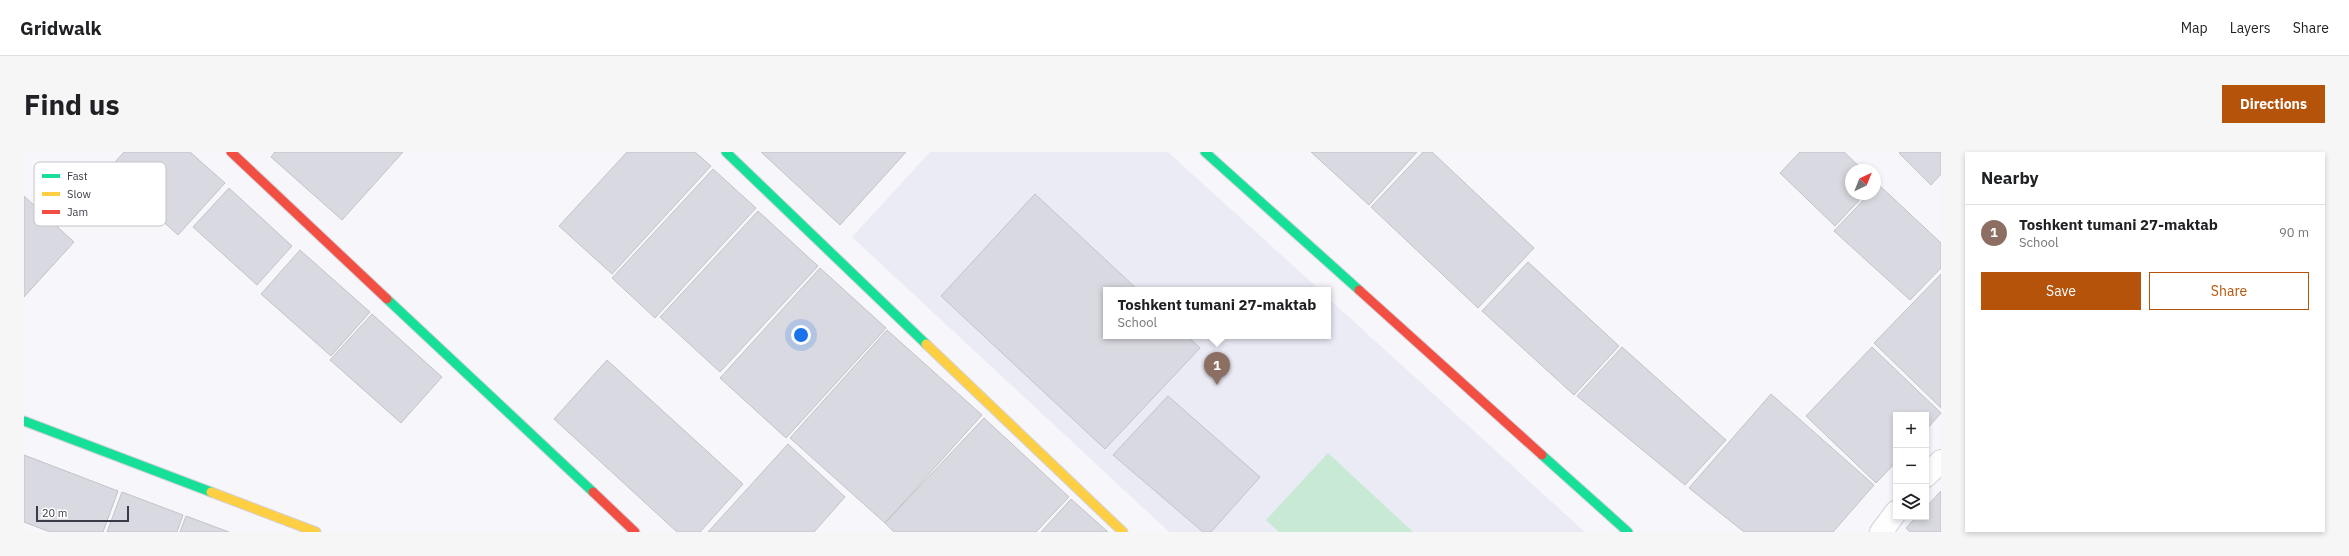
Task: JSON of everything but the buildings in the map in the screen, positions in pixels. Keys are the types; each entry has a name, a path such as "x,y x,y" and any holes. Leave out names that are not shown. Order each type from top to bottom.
{"street":[{"path":"231,152 635,532"},
{"path":"726,152 1122,532"},
{"path":"1205,152 1628,532"},
{"path":"24,422 316,532"},
{"path":"1929,473 1941,460"},
{"path":"1881,532 1893,516"}],"shaded area":[{"path":"930,152 1168,152 1317,287 1103,287 1103,339 1331,339 1331,301 1585,532 1169,532 852,237"}],"green space":[{"path":"1328,453 1413,532 1279,532 1266,520"}],"traffic: fast":[{"path":"726,152 926,344"},
{"path":"1205,152 1359,290"},
{"path":"387,299 593,492"},
{"path":"24,421 211,492"},
{"path":"1542,455 1628,532"}],"traffic: slow":[{"path":"926,344 1123,532"},
{"path":"211,492 316,532"}],"traffic: jam":[{"path":"231,152 387,299"},
{"path":"1359,290 1542,455"},
{"path":"593,492 635,532"}],"place":[{"name":"Toshkent tumani 27-maktab","path":"1217,385"}]}
